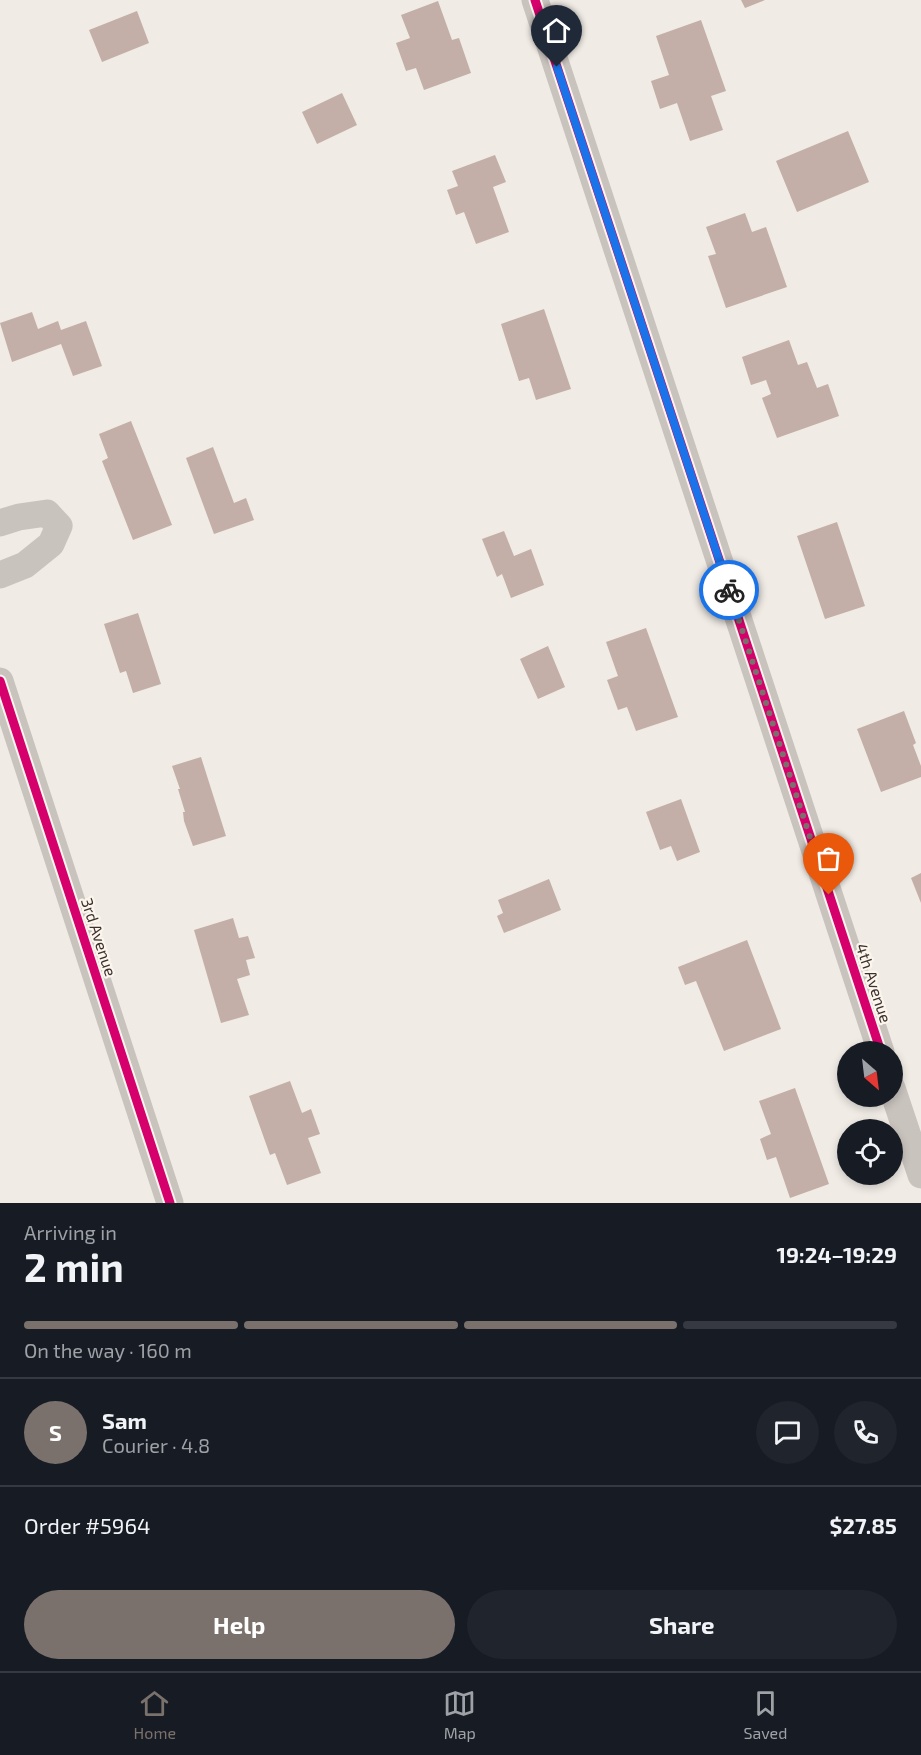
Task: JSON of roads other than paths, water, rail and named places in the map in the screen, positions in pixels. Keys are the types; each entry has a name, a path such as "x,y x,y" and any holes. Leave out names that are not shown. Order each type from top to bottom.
{"street":[{"name":"4th Avenue","path":"535,0 876,1041"},
{"path":"0,523 19,517 47,513 60,526 51,544 25,565 0,575"},
{"name":"3rd Avenue","path":"0,681 170,1203"},
{"path":"898,1107 921,1175"}]}
